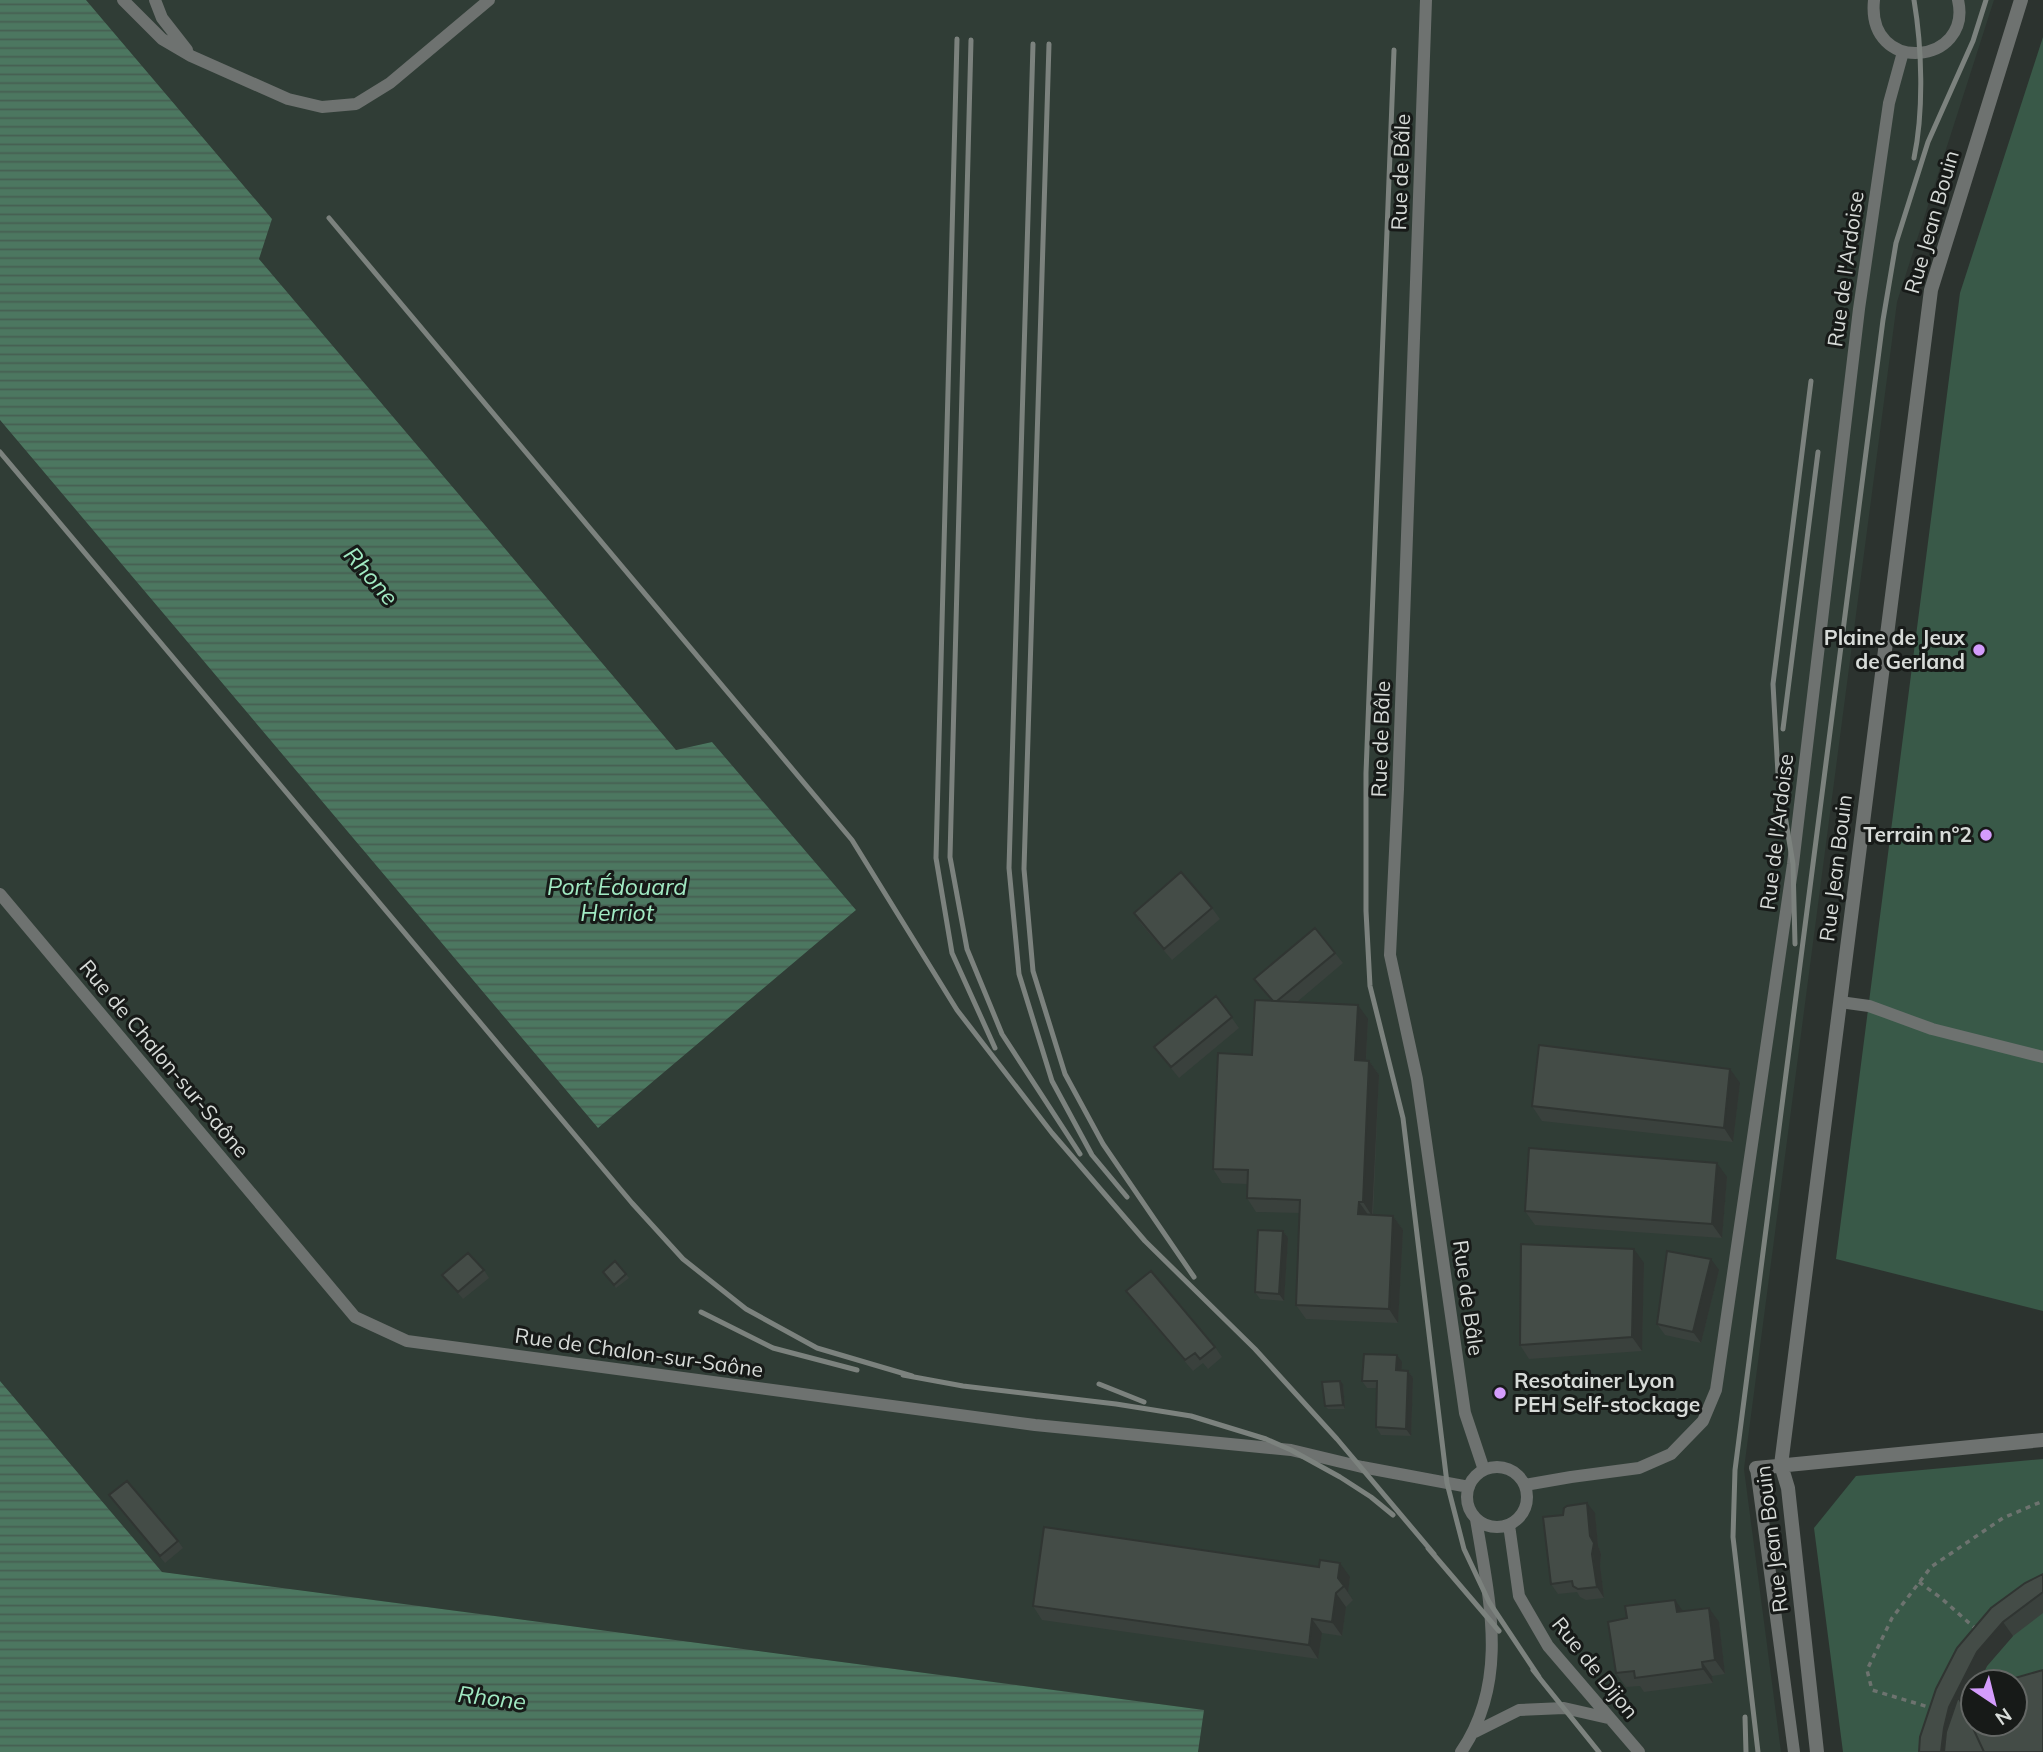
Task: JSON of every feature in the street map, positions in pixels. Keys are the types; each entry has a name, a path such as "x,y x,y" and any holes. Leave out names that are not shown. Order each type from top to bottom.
{"street":[{"name":"Rue Jean Bouin","path":"1817,1752 1788,1488 1781,1465 1931,290 2021,0"},
{"path":"1756,1468 2043,1440"}],"lane":[{"path":"123,0 162,39 191,56 288,99 322,107 356,104 390,83 489,0"},
{"path":"155,0 162,18 191,56"},
{"name":"Rue de Bâle","path":"1426,0 1390,955 1417,1079 1465,1413 1484,1470"},
{"path":"1874,0 1875,26 1882,37 1892,47 1919,54 1933,51 1945,43 1955,31 1959,18 1958,0"},
{"name":"Rue de l'Ardoise","path":"1525,1485 1639,1468 1671,1454 1703,1421 1716,1390 1793,864 1859,309 1889,103 1903,52"},
{"name":"Rue de Chalon-sur-Saône","path":"0,894 355,1317 407,1341 1035,1425 1291,1450 1362,1467 1469,1487"},
{"path":"1840,1002 1869,1006 1932,1029 2043,1057"},
{"path":"1461,1752 1475,1732 1490,1676 1492,1624 1476,1519 1468,1504 1469,1487 1472,1480 1484,1470 1493,1467 1503,1467 1520,1477 1525,1485 1527,1504 1523,1513 1509,1525 1492,1527 1476,1519"},
{"name":"Rue Jean Bouin","path":"1756,1468 1794,1752"},
{"name":"Rue de Dijon","path":"1509,1525 1519,1596 1548,1646 1639,1752"},
{"path":"1475,1732 1519,1710 1564,1707 1609,1718"}],"path":[{"path":"1938,1710 1872,1690 1867,1670 1892,1618 1931,1567 2003,1518 2043,1501"},
{"path":"1919,1582 1981,1634"}],"shaded area":[{"path":"86,0 1994,0 1897,302 1744,1469 1781,1752 1198,1752 1203,1710 162,1572 0,1381 0,420 598,1128 856,910 712,742 676,750 259,259 272,219"},
{"name":"Plaine de Jeux de Gerland","path":"2043,37 2043,1311 1836,1259 1960,293"},
{"path":"2043,1459 2043,1752 1843,1752 1814,1528 1856,1476"}],"water":[{"name":"Port Édouard Herriot","path":"0,0 86,0 272,219 259,259 676,750 712,742 856,910 598,1128 0,420"},
{"name":"Rhone","path":"0,1381 162,1572 1204,1710 1198,1752 0,1752"}],"building":[{"path":"1181,872 1212,908 1164,949 1134,913"},
{"path":"1315,928 1335,953 1277,1001 1273,1001 1254,979"},
{"path":"1216,996 1232,1017 1171,1067 1154,1047"},
{"path":"1255,1000 1358,1005 1355,1060 1369,1061 1363,1202 1359,1202 1358,1214 1393,1216 1389,1309 1296,1305 1300,1200 1247,1198 1248,1170 1213,1169 1218,1053 1252,1055"},
{"path":"1539,1045 1730,1069 1724,1128 1532,1106"},
{"path":"1529,1148 1717,1163 1712,1224 1525,1211"},
{"path":"1258,1230 1283,1231 1279,1294 1255,1292"},
{"path":"1521,1244 1634,1249 1632,1337 1520,1345"},
{"path":"1667,1251 1711,1259 1693,1332 1657,1324"},
{"path":"468,1253 484,1270 458,1292 442,1275"},
{"path":"615,1261 626,1274 614,1285 603,1272"},
{"path":"1151,1271 1215,1347 1200,1359 1195,1353 1185,1360 1126,1291"},
{"path":"1364,1354 1397,1355 1396,1370 1408,1371 1406,1429 1376,1427 1377,1381 1362,1381"},
{"path":"1340,1381 1343,1405 1325,1406 1322,1382"},
{"path":"127,1481 178,1541 160,1556 109,1495"},
{"path":"1587,1503 1590,1536 1594,1543 1592,1554 1597,1587 1578,1589 1573,1586 1572,1581 1551,1584 1543,1517 1563,1515 1567,1506"},
{"path":"1044,1527 1319,1567 1320,1560 1340,1563 1338,1578 1344,1586 1336,1593 1332,1622 1312,1619 1309,1645 1033,1606"},
{"path":"2043,1574 2043,1592 2003,1622 1977,1652 1969,1668 1959,1668 1959,1687 1949,1707 1941,1752 1919,1752 1920,1737 1936,1689 1957,1648 1991,1608 2025,1583"},
{"path":"1675,1600 1677,1612 1709,1608 1715,1660 1702,1662 1703,1669 1635,1678 1634,1671 1616,1673 1608,1622 1627,1618 1625,1606"},
{"path":"2043,1670 2043,1752 1984,1752 1978,1738 2029,1738 2029,1674"},
{"path":"1958,1697 1959,1738 1977,1738 1984,1752 1944,1752 1946,1732"}],"railway":[{"path":"1914,0 1921,79 1914,158"},
{"path":"1758,1752 1733,1537 1735,1470 1883,320 1896,243 1928,142 1973,41 1986,0"},
{"path":"957,39 936,858 952,953 995,1048"},
{"path":"971,40 950,857 967,949 1002,1034 1080,1154"},
{"path":"1033,44 1009,868 1019,974 1052,1081 1092,1155 1127,1197"},
{"path":"1049,44 1024,869 1033,971 1065,1074 1103,1144 1194,1277"},
{"path":"1394,50 1366,773 1366,911 1370,986 1403,1118 1447,1483 1464,1549 1489,1602 1539,1677"},
{"path":"329,218 852,840 957,1010 1052,1133 1145,1241 1255,1349 1337,1439 1434,1554"},
{"path":"1795,944 1793,864 1778,774 1773,684 1811,381"},
{"path":"0,452 632,1203 683,1259 746,1309 817,1348 912,1376"},
{"path":"1783,729 1818,452"},
{"path":"701,1312 773,1348 857,1370"},
{"path":"903,1375 963,1386 1116,1404 1191,1416 1266,1439 1291,1450 1340,1477 1393,1515"},
{"path":"1099,1384 1144,1402"},
{"path":"1428,1548 1499,1631"},
{"path":"1533,1670 1599,1752"},
{"path":"1745,1717 1746,1752"}],"place":[{"name":"Plaine de Jeux de Gerland","path":"1979,650"},
{"name":"Terrain n°2","path":"1986,835"},
{"name":"Resotainer Lyon PEH Self-stockage","path":"1500,1393"}]}
